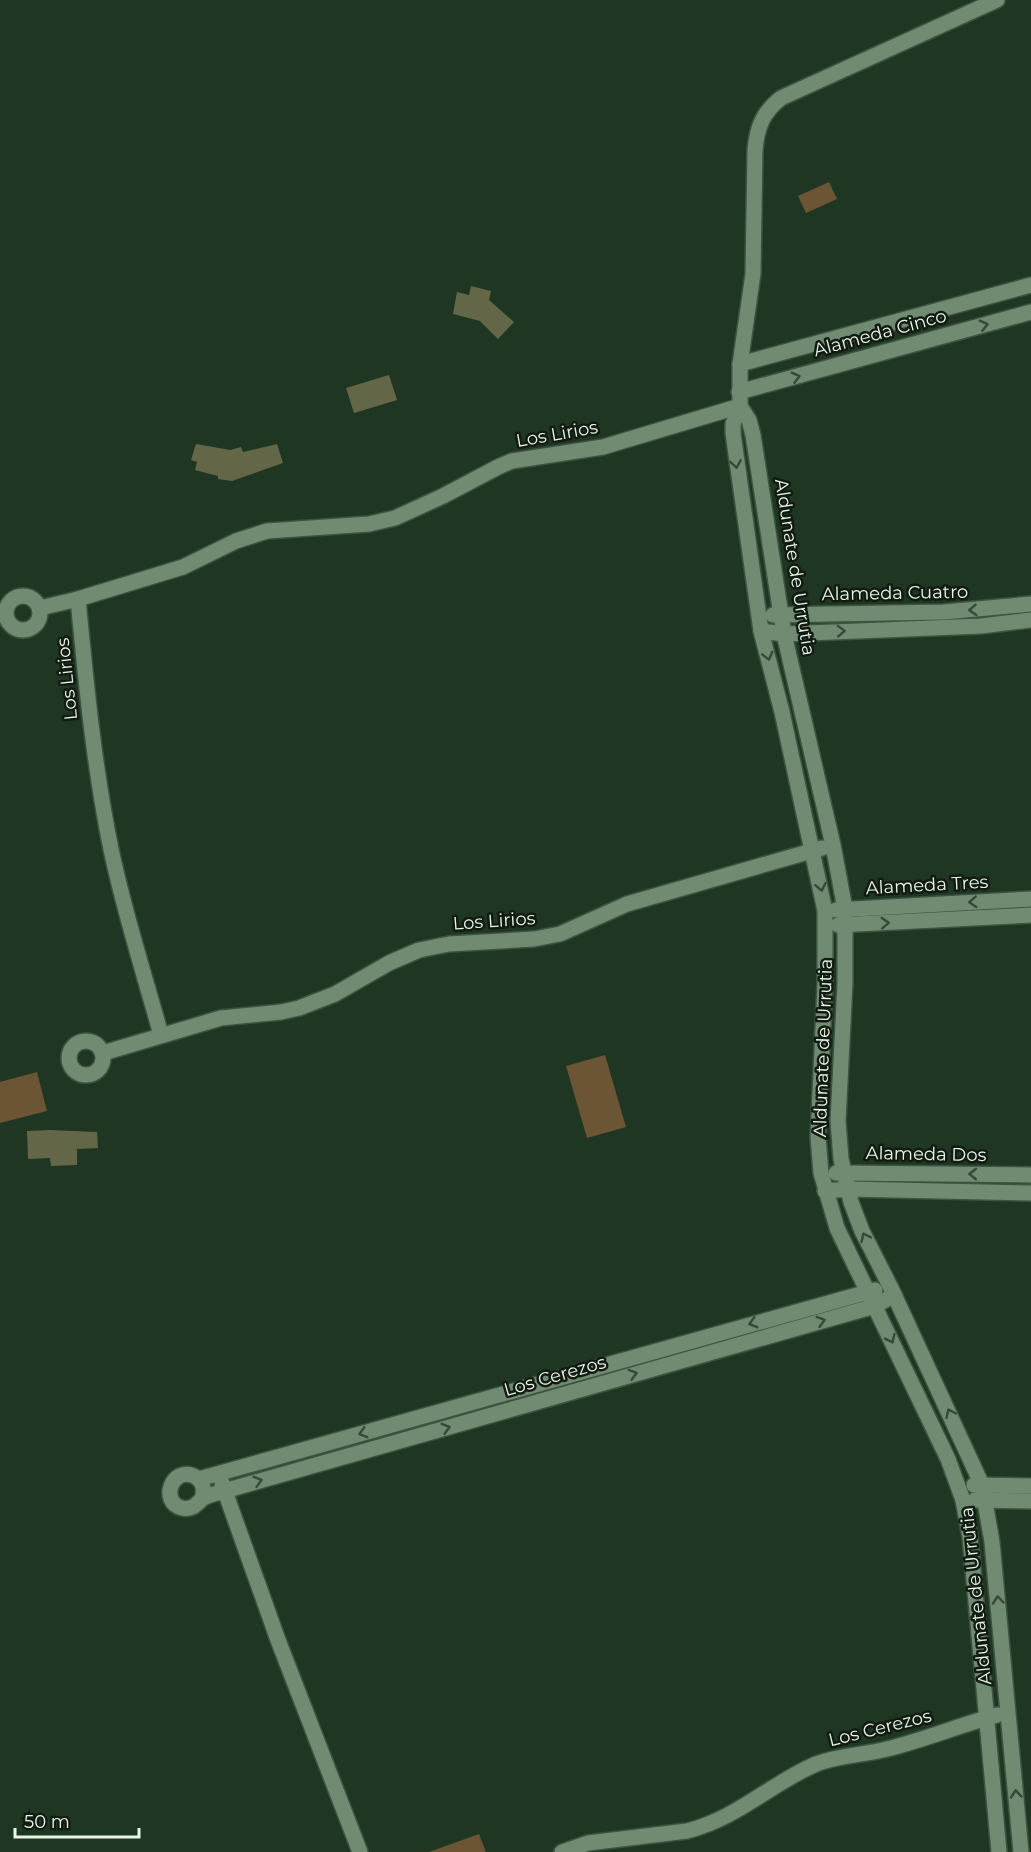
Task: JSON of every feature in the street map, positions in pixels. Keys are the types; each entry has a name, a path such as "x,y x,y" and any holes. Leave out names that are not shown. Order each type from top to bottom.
{"street":[{"name":"Aldunate de Urrutia","path":"997,0 781,98 767,111 756,137 754,251 740,364 739,399 733,424 733,443 761,631 814,850 826,918 818,1123 821,1173 837,1228 934,1428 963,1500 970,1537 999,1852"},
{"name":"Alameda Cinco","path":"740,364 1031,285"},
{"name":"Alameda Cinco","path":"739,399 1031,312"},
{"name":"Aldunate de Urrutia","path":"739,399 753,435 784,634 833,846 845,909 838,1121 843,1172 862,1231 892,1291 984,1493 992,1542 1021,1852"},
{"name":"Los Lirios","path":"40,608 78,599 183,567 252,535 275,530 369,524 395,518 512,461 603,447 739,399"},
{"name":"Los Lirios","path":"78,599 92,731 105,817 120,888 161,1035"},
{"name":"Alameda Cuatro","path":"759,615 944,612 1031,604"},
{"name":"Alameda Cuatro","path":"761,631 784,634 981,626 1031,620"},
{"name":"Los Lirios","path":"103,1053 235,1015 281,1012 299,1008 335,994 389,963 419,950 449,944 534,939 560,934 627,904 833,846"},
{"name":"Alameda Tres","path":"826,918 845,909 1031,899"},
{"name":"Alameda Tres","path":"826,918 846,925 1031,915"},
{"name":"Alameda Dos","path":"821,1173 1031,1175"},
{"name":"Alameda Dos","path":"825,1191 848,1189 1031,1193"},
{"name":"Los Cerezos","path":"867,1291 892,1291 875,1306 224,1491 202,1499 195,1507 184,1508 175,1503 170,1494 171,1484 179,1476 189,1474 199,1479 220,1474 867,1291"},
{"path":"220,1474 224,1491 278,1640 360,1852"},
{"path":"199,1479 204,1488 202,1499"},
{"path":"958,1484 984,1493 1031,1501"},
{"path":"963,1500 984,1493 1031,1486"},
{"name":"Los Cerezos","path":"562,1852 588,1843 687,1831 702,1827 734,1814 815,1765 839,1757 908,1744 1008,1712"}],"shaded area":[{"path":"829,182 837,199 806,213 798,196"},
{"path":"605,1055 626,1127 587,1138 566,1066"},
{"path":"37,1072 47,1111 0,1123 0,1082"},
{"path":"479,1834 486,1852 429,1852"}],"building":[{"path":"471,286 491,291 489,300 514,322 498,339 480,321 453,314 457,292 469,295"},
{"path":"389,375 397,400 354,413 346,388"},
{"path":"196,444 230,450 241,447 243,452 277,444 283,463 232,481 218,479 218,476 195,470 197,462 191,460"},
{"path":"27,1131 97,1132 98,1148 77,1149 77,1165 51,1166 50,1158 28,1159"}]}
